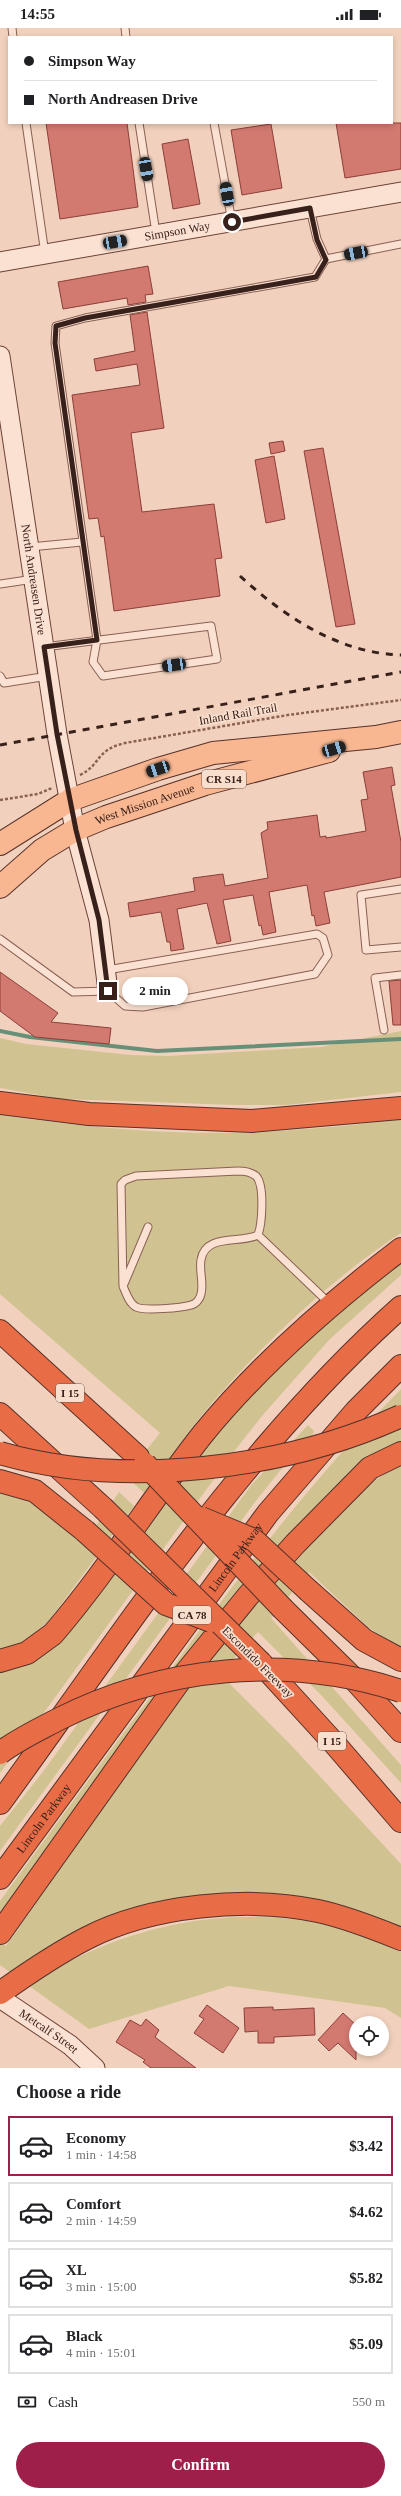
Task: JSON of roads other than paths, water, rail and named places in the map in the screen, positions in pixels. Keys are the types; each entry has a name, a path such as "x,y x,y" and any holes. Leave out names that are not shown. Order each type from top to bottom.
{"highway":[{"path":"0,1103 89,1114 252,1121 401,1108"},
{"path":"0,1661 27,1653 53,1634 203,1435 257,1374 331,1305 401,1249"},
{"path":"0,1803 244,1472 324,1379 401,1307"},
{"name":"I 15","path":"0,1330 138,1457 283,1609 353,1678 401,1731"},
{"name":"Lincoln Parkway","path":"0,1878 268,1513 345,1423 401,1366"},
{"name":"Escondido Freeway","path":"0,1414 103,1508 220,1625 261,1663 334,1743 401,1821"},
{"path":"0,1453 93,1470 156,1471 213,1467 286,1456 336,1442 401,1416"},
{"path":"0,1933 183,1676 248,1596 300,1538 370,1468 401,1453"},
{"path":"0,1481 35,1492 85,1531 166,1604 220,1625"},
{"path":"193,1515 254,1540 364,1640 401,1660"},
{"path":"0,1753 36,1731 103,1698 158,1682 210,1673 297,1670 360,1680 401,1691"},
{"path":"0,1994 44,1962 88,1937 135,1920 169,1911 215,1906 267,1904 318,1911 363,1924 401,1939"}],"main road":[{"name":"West Mission Avenue","path":"0,886 42,850 76,830 106,817 205,784 376,737 401,732"},
{"name":"West Mission Avenue","path":"0,844 70,800 158,769 213,753 376,737"}],"street":[{"name":"Simpson Way","path":"0,262 401,192"},
{"name":"North Andreasen Drive","path":"0,356 48,676 76,830 99,920 104,971 108,991"},
{"name":"Metcalf Street","path":"0,1998 70,2045 96,2068"}],"lane":[{"path":"26,124 45,254"},
{"path":"138,124 157,235"},
{"path":"214,124 232,222"},
{"path":"310,208 317,240 326,260"},
{"path":"44,647 97,640 211,626 217,659 103,676 93,662 97,640 55,343 56,326 85,318 316,277 326,260 401,244"},
{"path":"29,547 82,542"},
{"path":"0,584 34,579"},
{"path":"0,676 4,683 48,676"},
{"path":"401,889 361,895 366,950 401,947"},
{"path":"0,939 73,992 108,991 125,1006 143,1007 315,974 328,955 323,938 318,934 104,971"},
{"path":"384,1030 375,978 401,975"},
{"path":"238,1171 252,1174 259,1181 260,1187 262,1225 258,1235 246,1239 219,1241 206,1250 201,1259 200,1299 191,1305 144,1309 136,1306 130,1301 123,1286 119,1193 121,1184 130,1177 238,1171"},
{"path":"123,1286 148,1227"},
{"path":"258,1235 331,1305"}],"waterway":[{"path":"0,1031 30,1037 157,1051 401,1039"}],"railway":[{"path":"240,576 257,591 294,618 334,640 356,648 378,653 401,655"},
{"path":"0,745 401,672"}]}
